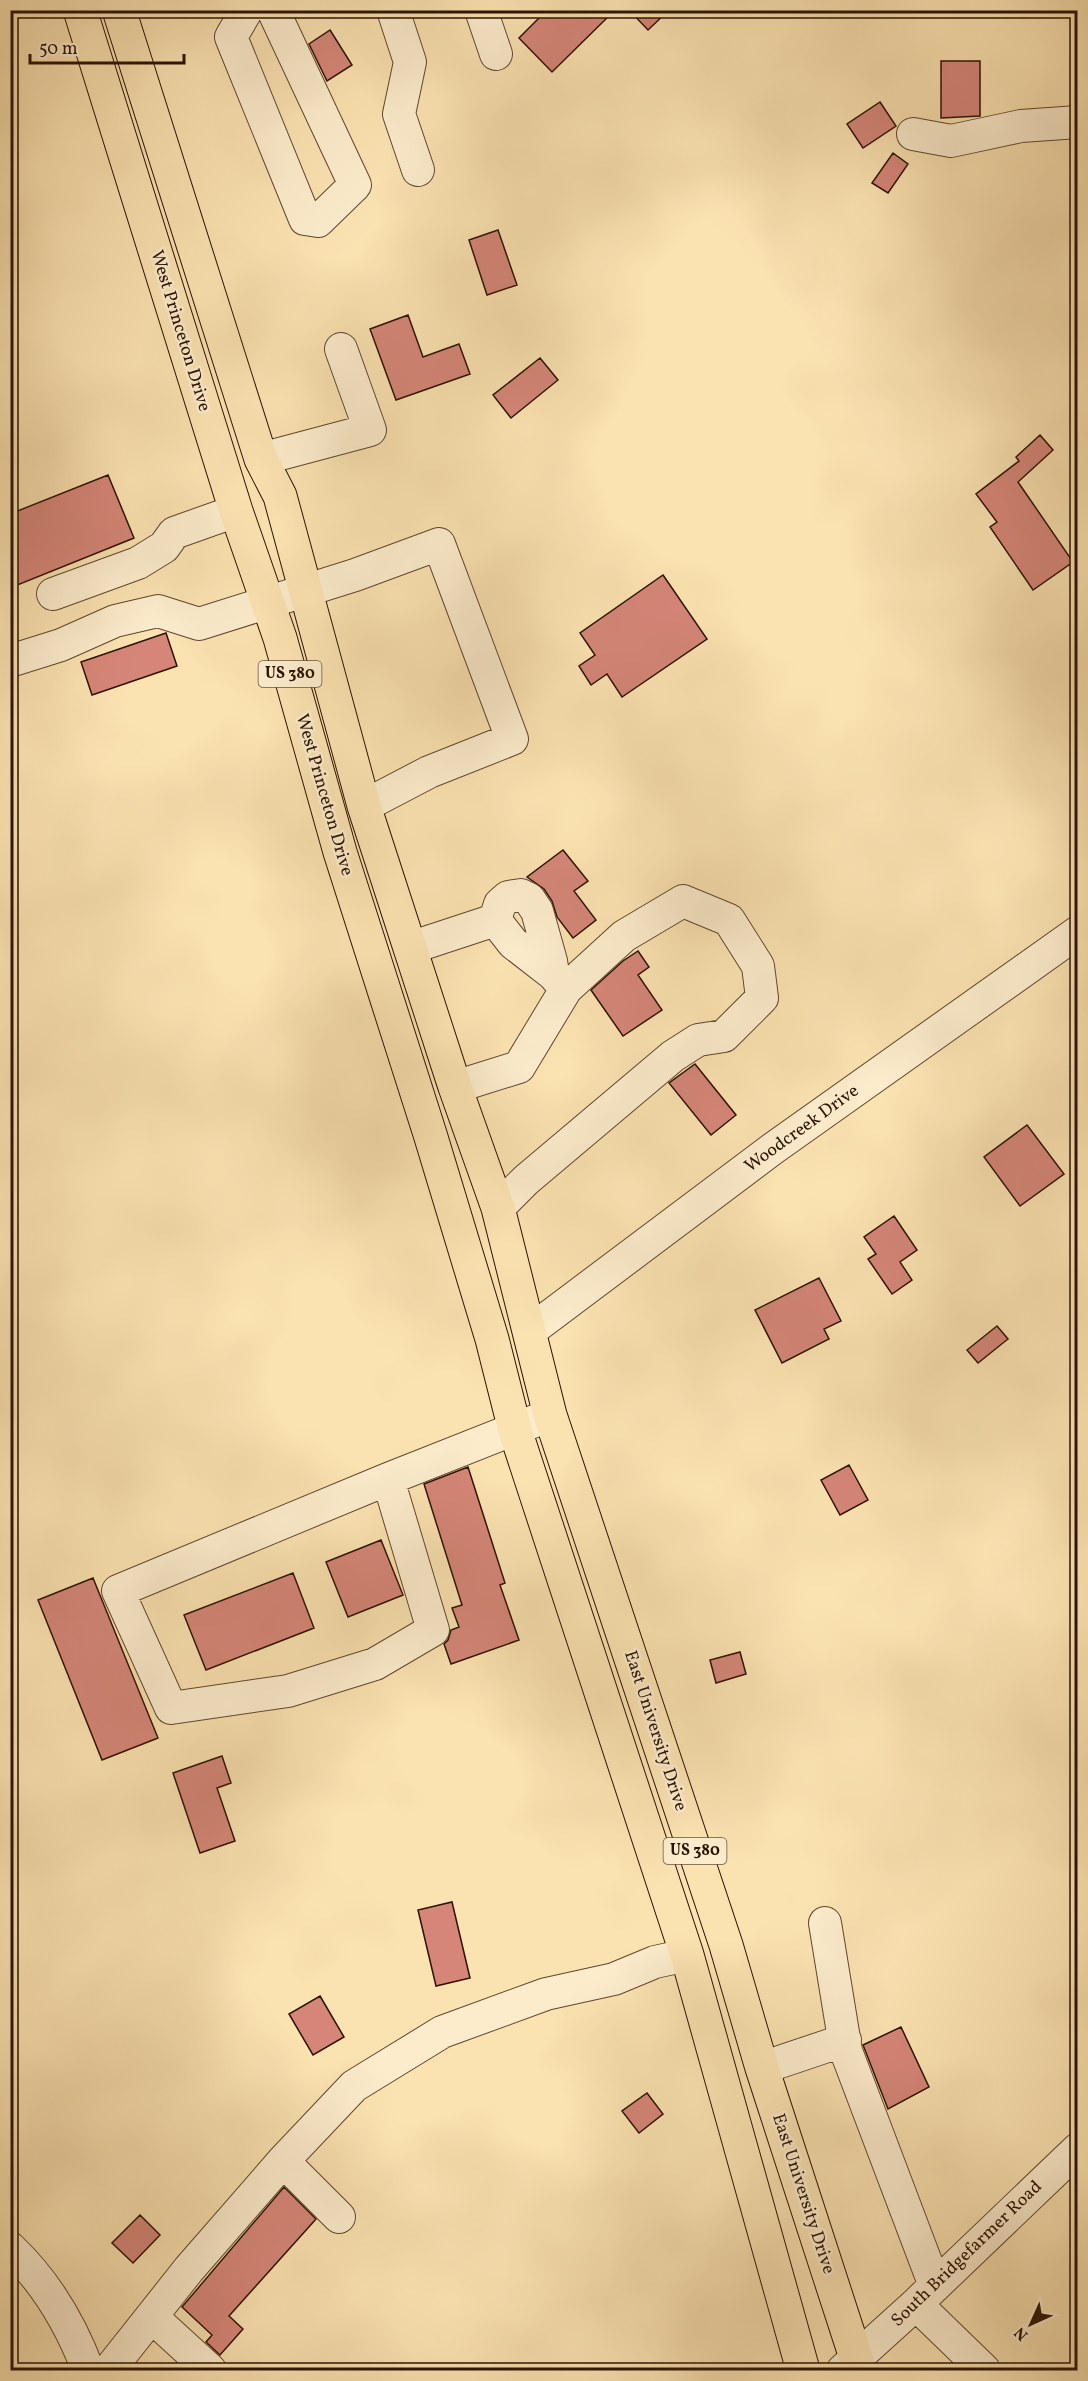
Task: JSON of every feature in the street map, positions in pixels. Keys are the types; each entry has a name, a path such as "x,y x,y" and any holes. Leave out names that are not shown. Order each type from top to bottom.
{"highway":[{"name":"West Princeton Drive","path":"80,10 236,511 280,638 340,852 430,1134 492,1339 515,1430"},
{"name":"West Princeton Drive","path":"119,10 261,459 280,496 304,592 364,806 454,1088 498,1208 530,1331"},
{"name":"East University Drive","path":"530,1331 550,1415 726,1945 853,2366"},
{"name":"US 380","path":"515,1430 687,1955 803,2370"}],"street":[{"path":"243,10 245,13 231,37 306,219 318,221 355,185 273,10"},
{"path":"393,10 410,62 399,114 418,170"},
{"path":"481,10 496,54"},
{"path":"913,134 951,141 1021,126 1077,122"},
{"path":"261,459 370,430 341,349"},
{"path":"53,594 138,563 164,547 174,533 236,511"},
{"path":"10,661 61,645 115,621 158,611 199,624 304,592 439,544 512,740 429,772 364,806"},
{"path":"410,948 495,920 500,903 508,897 521,896 529,899 537,911 551,961 560,982"},
{"path":"454,1088 519,1067 560,982 624,936 683,901 729,920 758,966 762,999 724,1036 698,1040 673,1056 526,1180 498,1208"},
{"name":"Woodcreek Drive","path":"530,1331 771,1150 1077,932"},
{"path":"388,1479 433,1630 375,1664 288,1690 171,1708 118,1591 388,1479 550,1415"},
{"path":"825,1923 846,2051 926,2295 984,2370"},
{"path":"109,2370 189,2269 283,2160 354,2086 442,2032 546,1994 615,1979 655,1962 687,1955"},
{"path":"762,2068 844,2040"},
{"name":"South Bridgefarmer Road","path":"853,2366 1077,2149"},
{"path":"283,2160 339,2217"},
{"path":"10,2248 27,2265 55,2302 88,2370"},
{"path":"152,2317 210,2370"}],"building":[{"path":"547,10 615,10 552,72 519,38"},
{"path":"629,10 669,10 648,30"},
{"path":"330,30 352,65 327,81 309,44"},
{"path":"941,61 980,61 980,116 941,118"},
{"path":"880,102 896,126 863,148 847,124"},
{"path":"893,153 908,164 888,193 872,183"},
{"path":"498,230 517,285 487,295 469,240"},
{"path":"408,315 423,357 459,344 470,374 396,400 370,329"},
{"path":"540,358 558,380 511,418 493,395"},
{"path":"1040,435 1053,450 1018,482 1073,562 1033,590 990,527 997,522 976,494 1019,461 1016,457"},
{"path":"108,475 134,538 10,588 10,514"},
{"path":"663,575 707,639 622,697 607,674 591,685 579,666 595,655 580,633"},
{"path":"166,633 177,666 92,695 81,662"},
{"path":"563,850 588,881 574,891 596,920 573,938 557,917 552,901 544,889 527,877"},
{"path":"638,951 649,967 638,975 662,1010 623,1036 591,990 623,961"},
{"path":"695,1064 736,1115 711,1135 669,1083"},
{"path":"1027,1125 1064,1174 1020,1206 984,1157"},
{"path":"894,1216 917,1250 900,1262 912,1280 892,1294 868,1259 876,1254 864,1237"},
{"path":"819,1278 841,1321 824,1329 829,1339 782,1363 755,1310"},
{"path":"997,1326 1008,1339 978,1363 967,1350"},
{"path":"849,1465 868,1500 840,1515 821,1480"},
{"path":"468,1467 505,1583 500,1585 519,1640 451,1664 444,1644 451,1630 459,1627 452,1608 462,1605 424,1484"},
{"path":"381,1540 403,1595 348,1617 326,1562"},
{"path":"293,1573 314,1628 206,1670 184,1615"},
{"path":"93,1578 158,1738 102,1760 38,1600"},
{"path":"740,1652 746,1674 716,1683 710,1660"},
{"path":"222,1756 231,1783 217,1788 235,1841 200,1853 173,1773"},
{"path":"452,1902 470,1978 436,1986 418,1910"},
{"path":"320,1996 344,2037 313,2055 289,2014"},
{"path":"901,2027 929,2087 888,2109 863,2045"},
{"path":"647,2093 663,2114 639,2133 622,2111"},
{"path":"284,2187 316,2219 229,2316 243,2329 220,2355 206,2342 212,2335 182,2307"},
{"path":"140,2215 160,2235 133,2263 112,2243"}]}
